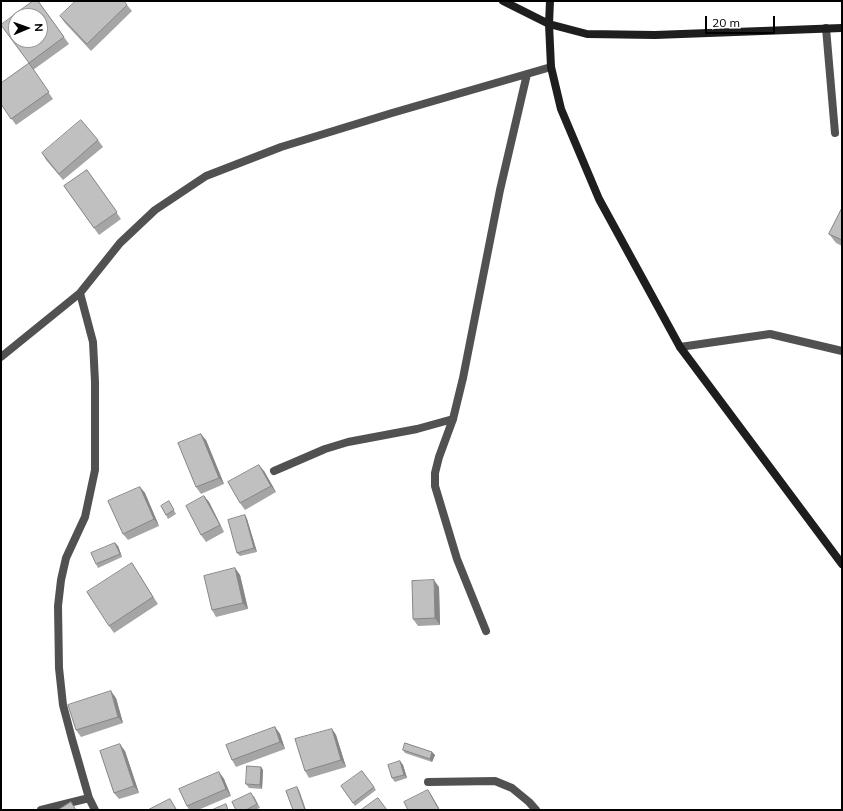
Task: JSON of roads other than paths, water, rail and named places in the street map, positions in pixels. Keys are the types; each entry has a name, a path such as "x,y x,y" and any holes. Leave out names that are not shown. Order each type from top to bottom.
{"street":[{"path":"503,1 549,24 587,34 655,35 842,28"},
{"path":"550,1 549,24 551,67 561,109 599,199 680,346 842,564"},
{"path":"826,28 835,133"},
{"path":"1,357 80,293 120,243 155,210 206,176 281,147 551,67"},
{"path":"486,631 457,559 435,486 435,473 439,457 453,419 463,378 500,190 527,74"},
{"path":"80,293 93,342 95,382 95,470 85,517 66,558 60,580 58,606 59,660 63,706 89,798 96,810"},
{"path":"680,346 770,334 842,351"},
{"path":"274,471 325,448 348,442 417,429 453,419"},
{"path":"428,782 494,781 512,788 530,802 536,810"},
{"path":"41,810 89,798"}]}
